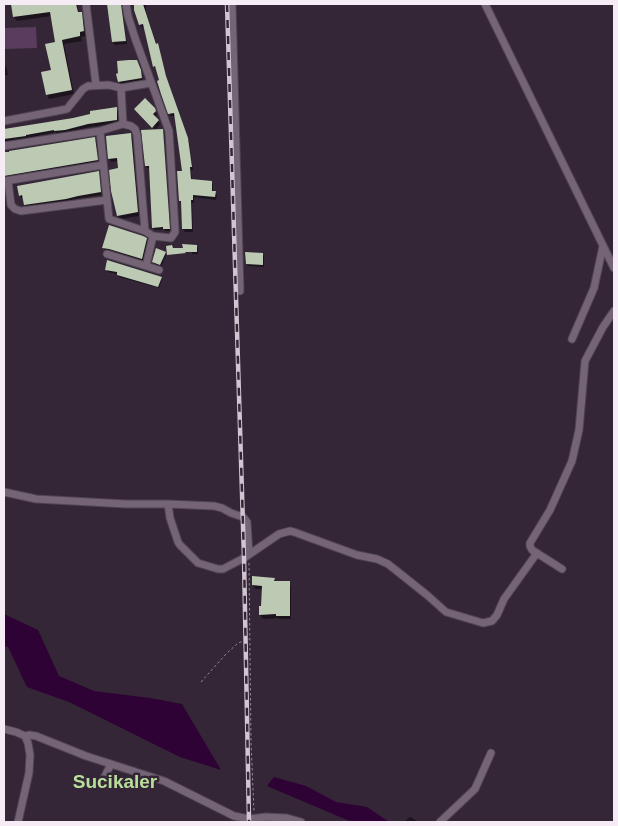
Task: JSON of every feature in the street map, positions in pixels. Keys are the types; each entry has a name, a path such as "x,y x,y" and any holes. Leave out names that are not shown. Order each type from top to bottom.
{"street":[{"path":"86,4 96,86"},
{"path":"100,131 109,219 145,231 153,236 171,238 175,229 170,131 135,38 126,4"},
{"path":"232,4 240,291"},
{"path":"485,4 614,268"},
{"path":"4,121 67,108 83,88 88,86 109,85 121,88 151,83"},
{"path":"121,88 123,124"},
{"path":"4,146 100,131 123,124 131,126 137,135 145,231"},
{"path":"103,166 6,181 11,206 15,210 20,211 107,200"},
{"path":"146,266 153,236"},
{"path":"572,339 594,288 603,246"},
{"path":"107,254 159,270"},
{"path":"562,570 531,549 530,543 550,510 570,464 580,430 585,361 603,327 614,312"},
{"path":"4,492 36,499 214,506 222,508 243,517 247,522 249,554"},
{"path":"168,504 170,518 178,542 198,563 214,569 223,569 257,550 279,534 294,532 388,564 446,612 483,623 492,621 504,599 537,553"},
{"path":"4,729 25,736 36,736 86,756 164,781 234,816 249,819 287,818 300,822"},
{"path":"18,822 29,773 30,755 25,736"},
{"path":"440,822 475,789 491,754"},
{"path":"103,780 111,764"}],"path":[{"path":"249,554 250,742 254,818"},
{"path":"201,682 238,643 250,639"}],"shaded area":[{"path":"36,27 37,48 4,49 4,28"},
{"path":"4,614 38,630 59,676 94,691 182,704 221,770 180,757 69,702 27,687 8,647 4,646"},
{"path":"274,777 306,786 336,802 367,807 389,822 352,822 267,786"}],"building":[{"path":"11,4 76,4 78,12 82,12 84,31 80,32 80,36 62,40 72,90 46,95 41,72 51,70 45,44 55,42 50,12 13,17"},
{"path":"107,4 121,4 126,41 112,42"},
{"path":"134,4 143,4 156,44 158,43 166,76 188,138 192,167 190,167 191,179 212,181 212,191 216,191 215,197 193,195 193,200 191,200 192,229 182,229 177,171 182,171 174,113 168,114 157,81 159,80 155,66 153,67 143,24 139,25"},
{"path":"137,60 142,78 118,82 116,74 118,73 117,61"},
{"path":"145,98 155,108 156,111 153,114 159,120 152,128 134,109"},
{"path":"117,107 117,120 4,139 4,129 73,118 90,114 90,111"},
{"path":"163,129 170,229 163,229 163,227 152,228 149,166 145,166 141,130"},
{"path":"131,133 138,212 117,216 111,191 109,170 118,168 117,158 108,159 106,136"},
{"path":"95,137 98,160 4,176 4,152"},
{"path":"99,171 101,192 24,205 22,195 19,196 17,186"},
{"path":"109,225 147,238 142,259 102,248"},
{"path":"182,244 197,245 197,252 167,255 166,246 172,245 173,248 183,248"},
{"path":"156,248 166,252 160,265 152,262"},
{"path":"245,252 263,253 263,265 246,264"},
{"path":"107,260 162,277 158,287 117,275 117,272 105,270"},
{"path":"252,576 275,578 274,581 290,581 290,616 276,616 276,614 259,615 262,586 252,585"}],"railway":[{"path":"227,4 244,558 249,822"}],"district":[{"name":"Sucikaler","path":"115,783"}]}
